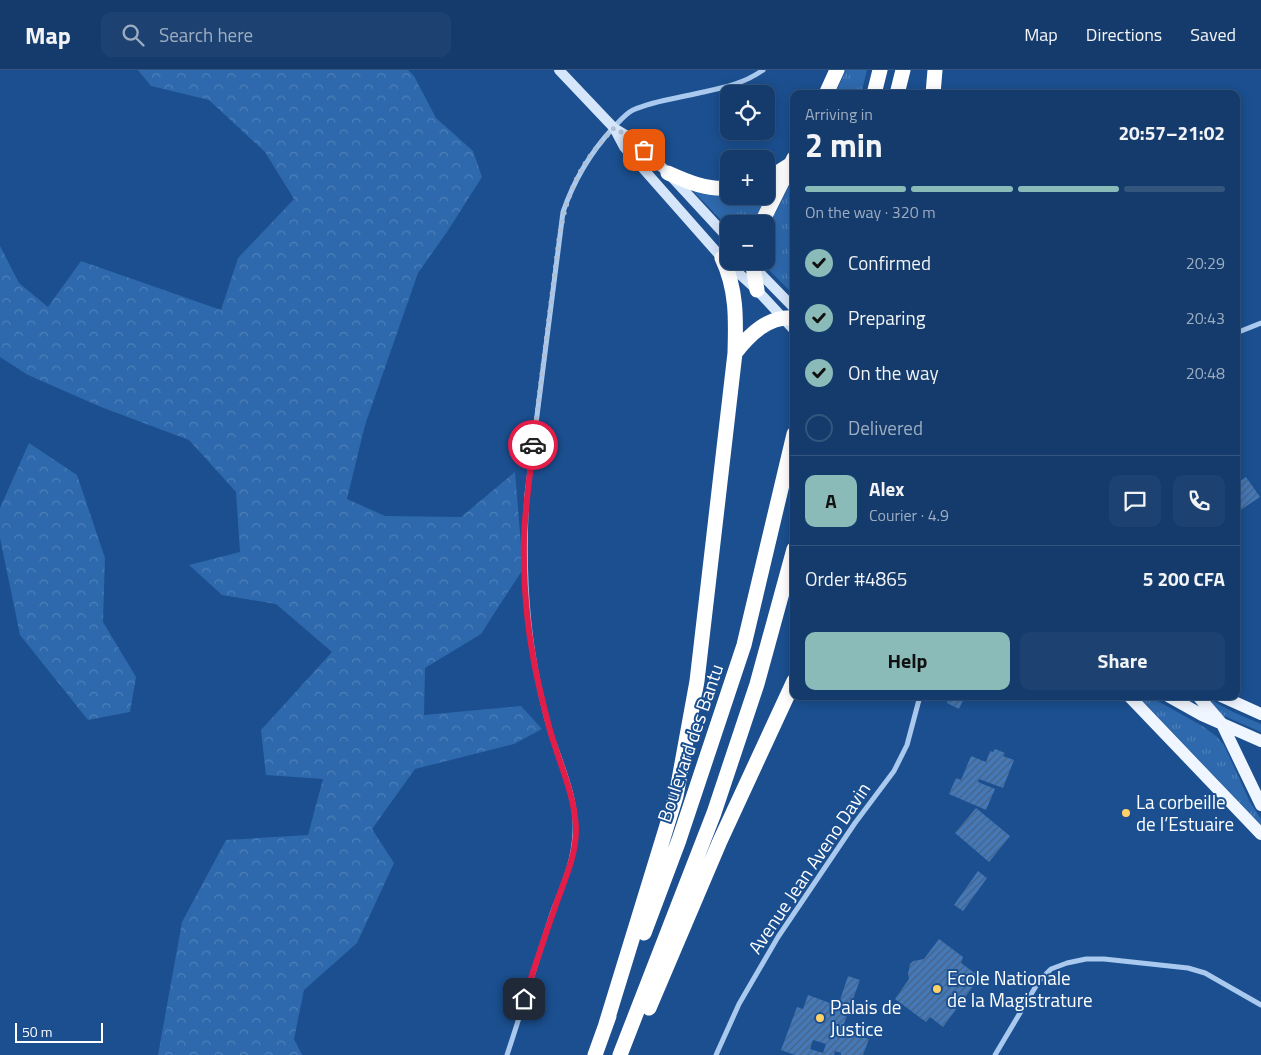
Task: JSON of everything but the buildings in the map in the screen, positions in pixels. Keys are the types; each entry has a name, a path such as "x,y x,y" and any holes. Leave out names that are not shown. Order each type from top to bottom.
{"highway":[{"path":"828,90 837,70"},
{"path":"875,90 880,70"},
{"path":"898,90 903,70"},
{"path":"933,90 935,70"},
{"path":"775,176 790,163"},
{"path":"765,215 790,165"},
{"path":"668,173 694,184 720,188"},
{"path":"606,1024 676,796 697,681 735,353 735,299 728,270"},
{"path":"752,270 757,290"},
{"path":"735,353 744,341 767,323 790,315"},
{"name":"Boulevard des Bantu","path":"595,1055 679,840 744,646 790,451"},
{"path":"620,1055 714,813 757,684 790,564"},
{"path":"628,1055 720,841 790,690"}],"main road":[{"path":"1134,700 1261,834"},
{"path":"1176,700 1222,724 1261,741"},
{"path":"1201,700 1222,724 1261,805"},
{"path":"1230,700 1261,714"}],"street":[{"path":"559,70 614,128 624,147 720,256"},
{"path":"506,1055 554,910 568,876 574,853 576,830 574,810 563,767 552,738 539,686 525,593 524,538 527,494 563,212 571,190 585,163 602,139 632,110 735,85 754,77 763,70"},
{"path":"614,128 631,138 668,173 720,230"},
{"path":"735,270 757,290 790,315"},
{"path":"756,270 790,315"},
{"path":"1240,331 1261,323"},
{"name":"Avenue Jean Aveno Davin","path":"716,1055 739,1004 783,929 855,823 894,771 907,745 919,700"},
{"path":"994,1055 1039,981 1051,969 1067,962 1086,959 1188,968 1205,973 1261,1005"}],"green space":[{"path":"138,70 408,70 414,76 436,118 473,151 482,177 418,273 365,425 347,499 385,516 461,517 515,472 523,569 481,634 425,668 424,715 521,706 542,729 514,744 415,769 372,829 394,863 357,943 304,990 294,1039 302,1055 158,1055 182,922 226,840 308,835 323,779 266,775 261,730 332,652 276,604 222,595 189,565 240,552 236,492 189,440 101,407 28,375 0,357 0,246 19,283 48,307 81,261 221,310 238,258 294,199 265,152 209,100 151,86"},
{"path":"846,70 867,70 862,90 837,90"},
{"path":"790,184 790,291 770,271 775,270 774,215"},
{"path":"693,191 720,194 720,205 765,205 761,215 720,215 720,219"},
{"path":"29,443 77,475 105,558 103,622 136,677 130,712 88,720 20,635 0,538 0,508"},
{"path":"1142,700 1156,700 1204,727 1216,736 1224,745 1250,802 1261,819 1261,825"},
{"path":"1213,701 1261,724 1261,732 1222,715 1211,702"}],"way so far":[{"path":"533,445 563,212 571,190 585,163 602,139 614,128 624,132 644,150"}],"place":[{"name":"La corbeille de l’Estuaire","path":"1126,813"},
{"name":"Ecole Nationale de la Magistrature","path":"937,989"},
{"name":"Palais de Justice","path":"820,1018"}],"route":[{"path":"524,999 554,910 568,876 574,853 576,830 574,810 563,767 552,738 539,686 525,593 524,538 533,445"}]}
